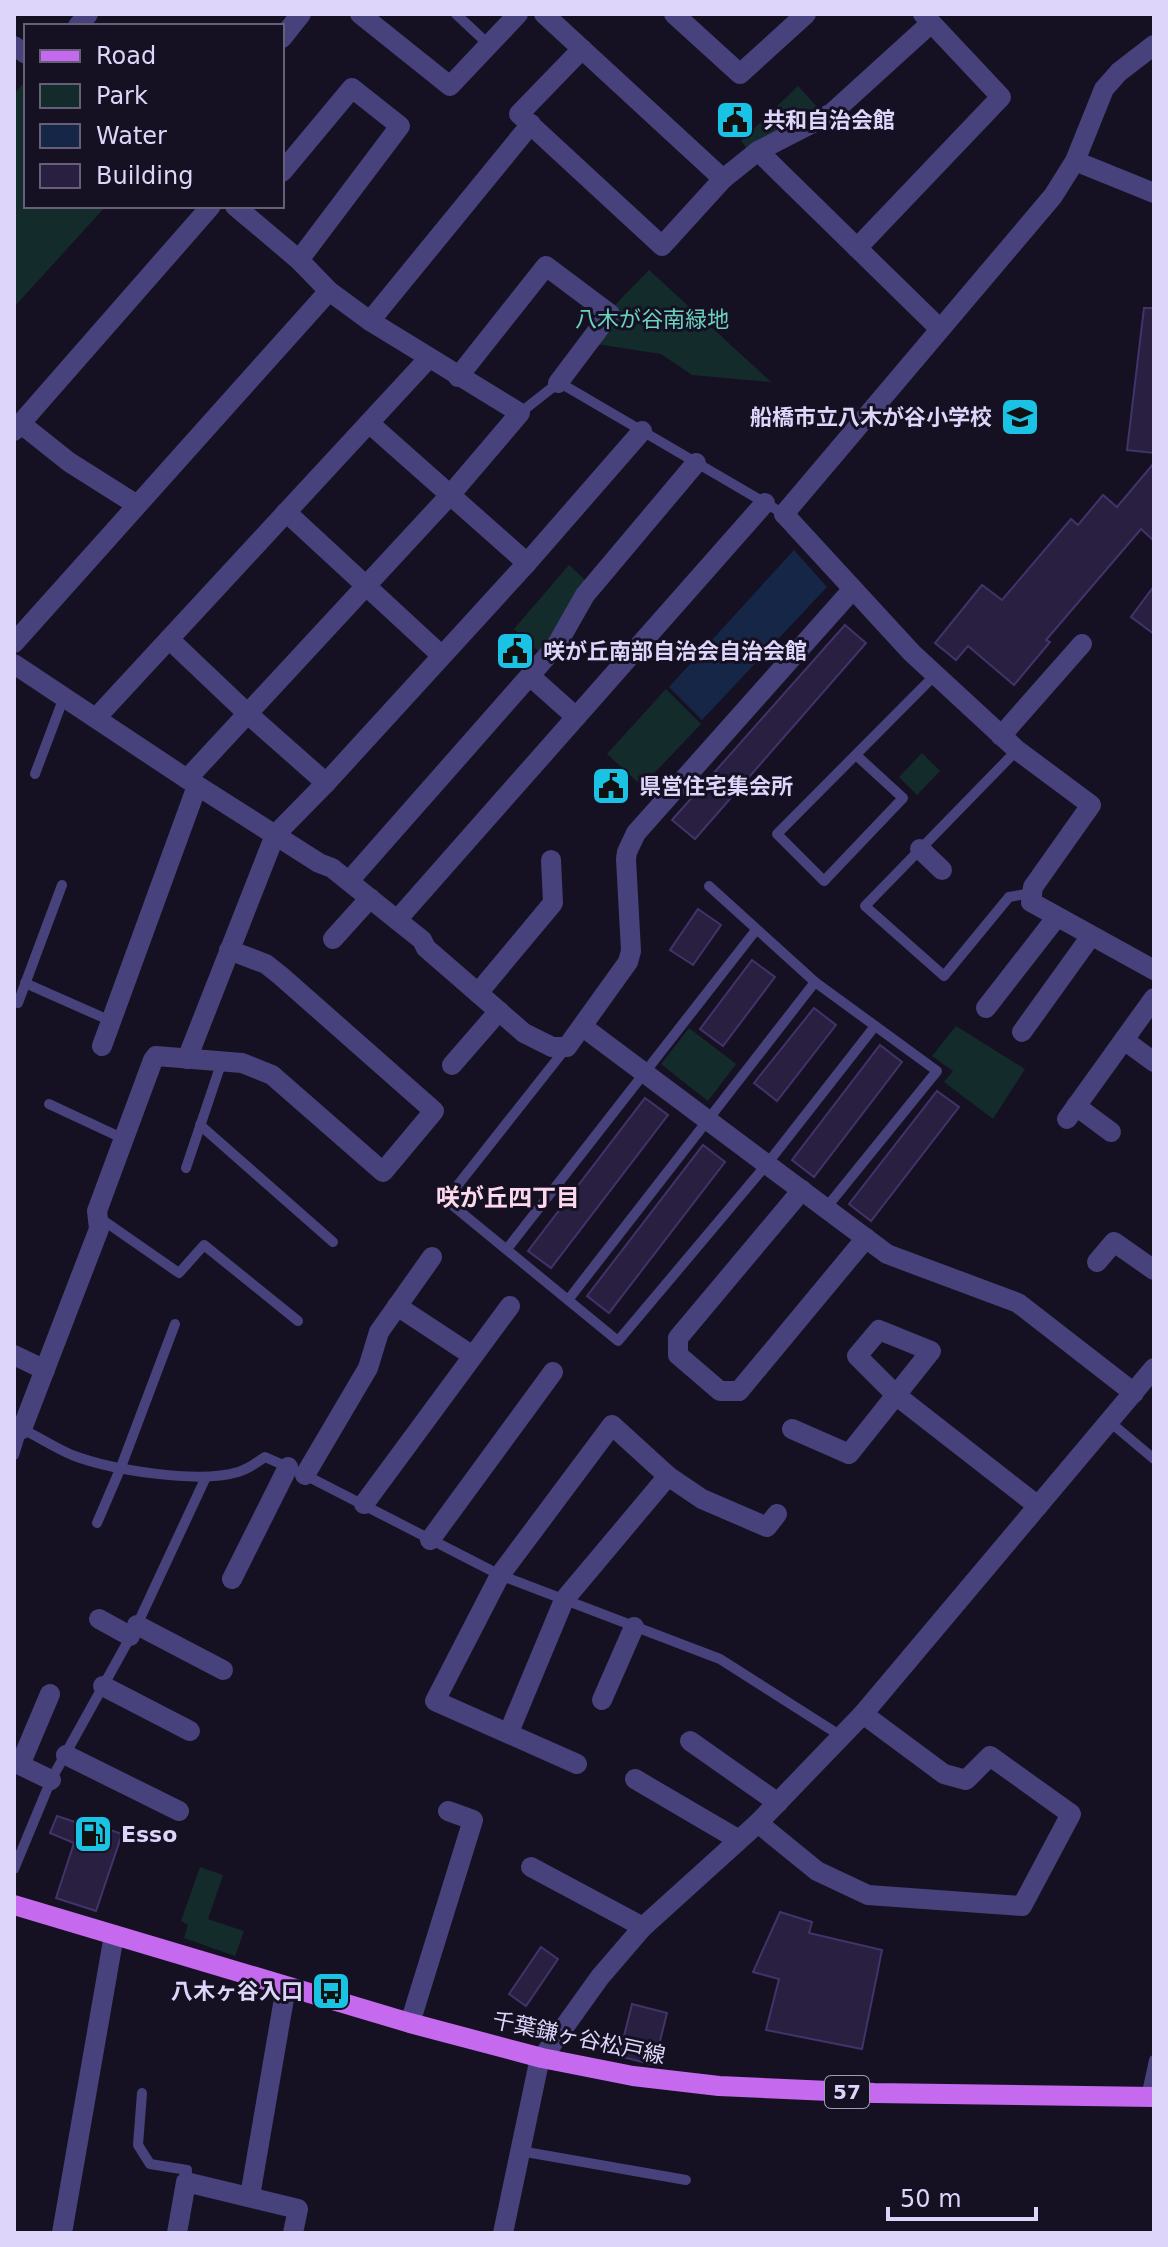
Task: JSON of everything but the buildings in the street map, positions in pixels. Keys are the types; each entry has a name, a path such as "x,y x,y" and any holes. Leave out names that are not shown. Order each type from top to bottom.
{"main road":[{"name":"千葉鎌ヶ谷松戸線","path":"14,1905 410,2023 542,2058 633,2076 719,2086 874,2093 1150,2097"}],"street":[{"path":"360,14 450,86 518,14"},
{"path":"544,14 723,179"},
{"path":"674,14 740,74 805,14"},
{"path":"284,35 295,17"},
{"path":"582,49 519,114 662,246 723,179 758,151 832,113 926,19 1001,97 857,248"},
{"path":"1154,45 1119,72 1104,89 1075,161 1053,196 784,514 935,675 1017,750 1091,805 1031,893 1031,902 1154,970"},
{"path":"284,170 352,88 400,126 299,260"},
{"path":"370,321 531,124"},
{"path":"758,151 940,329"},
{"path":"1075,161 1154,193"},
{"path":"137,505 17,427 209,208"},
{"path":"102,1046 192,782 248,714 451,494 520,413 428,359 329,291 245,209"},
{"path":"458,377 546,266 610,314 558,383"},
{"path":"14,643 329,291"},
{"path":"96,718 428,359"},
{"path":"369,423 527,563"},
{"path":"187,1059 275,835 527,563 642,431"},
{"path":"349,881 556,646 585,595 696,463"},
{"path":"397,920 765,503"},
{"path":"286,512 441,655"},
{"path":"14,664 192,782 319,863 332,868 397,920 524,1033 560,1047 583,1027 628,962 631,951 626,859 636,833 853,589"},
{"path":"169,639 326,783"},
{"path":"1001,736 1082,644"},
{"path":"530,676 576,717"},
{"path":"920,849 942,870"},
{"path":"478,993 553,903 551,860"},
{"path":"333,939 370,898"},
{"path":"986,1008 1056,918"},
{"path":"1022,1032 1091,936"},
{"path":"22,1429 99,1229 97,1211 156,1056 242,1063 272,1075 383,1172 434,1111 266,964 229,950"},
{"path":"1111,1132 1071,1112 1154,998"},
{"path":"452,1065 499,1011"},
{"path":"583,1027 887,1254 1018,1303 1134,1393"},
{"path":"1124,1040 1154,1062"},
{"path":"802,1190 678,1338 678,1355 720,1391 739,1391 866,1238"},
{"path":"1097,1262 1114,1242 1154,1270"},
{"path":"232,1579 297,1471 368,1368 379,1332 432,1257"},
{"path":"397,1306 473,1356"},
{"path":"364,1504 510,1306"},
{"path":"14,1355 45,1370"},
{"path":"503,2233 542,2058 600,1977 643,1927 758,1823 863,1714 1154,1368"},
{"path":"430,1540 553,1372"},
{"path":"792,1429 849,1454 897,1396 1038,1506"},
{"path":"577,1764 435,1701 500,1575 612,1425 668,1476 702,1499 767,1527 777,1514"},
{"path":"509,1732 564,1600 668,1476"},
{"path":"99,1619 134,1630 223,1670"},
{"path":"602,1700 634,1627"},
{"path":"103,1686 190,1731"},
{"path":"50,1694 20,1765 51,1780"},
{"path":"758,1823 817,1871 868,1895 1022,1906 1071,1814 990,1756 966,1780 944,1774 863,1714"},
{"path":"690,1741 778,1803"},
{"path":"66,1755 179,1811"},
{"path":"635,1779 739,1840"},
{"path":"410,2023 473,1820 448,1811"},
{"path":"531,1867 643,1927"},
{"path":"62,2233 114,1935"},
{"path":"250,2196 286,1987"},
{"path":"177,2233 186,2182 298,2209 293,2233"}],"lane":[{"path":"456,14 489,45"},
{"path":"520,413 558,383 784,514"},
{"path":"856,755 903,798 824,881 777,834 935,675"},
{"path":"35,774 64,697"},
{"path":"1017,750 865,906 944,976 1009,897 1031,893"},
{"path":"18,1003 62,885"},
{"path":"709,886 815,982 937,1071 826,1208"},
{"path":"507,1249 756,930"},
{"path":"568,1300 815,982"},
{"path":"25,983 111,1021"},
{"path":"560,1047 446,1200 618,1341 767,1164 875,1026"},
{"path":"186,1168 222,1061"},
{"path":"49,1104 124,1139"},
{"path":"200,1125 333,1242"},
{"path":"97,1216 179,1273 204,1245 298,1321"},
{"path":"97,1523 175,1324"},
{"path":"1110,1422 1154,1459"},
{"path":"14,1455 22,1429 72,1455 121,1467 206,1477 250,1468 265,1457 364,1504 500,1575 720,1659 841,1736"},
{"path":"14,1869 51,1780 134,1630 206,1477"},
{"path":"1150,2097 1154,2060"},
{"path":"142,2093 138,2145 150,2164 187,2170 186,2182"},
{"path":"520,2151 686,2180"}],"green space":[{"path":"24,82 24,208 104,208 14,307 14,94"},
{"path":"798,86 820,110 747,149 741,141"},
{"name":"八木が谷南緑地","path":"649,270 771,382 692,375 661,354 596,344 613,307"},
{"path":"569,565 585,580 540,653 514,629"},
{"path":"666,689 701,724 642,786 607,754"},
{"path":"922,753 940,771 917,795 899,777"},
{"path":"956,1026 1025,1069 993,1119 944,1082 953,1071 932,1056"},
{"path":"689,1028 736,1064 708,1101 661,1064"},
{"path":"200,1867 223,1875 208,1919 244,1931 235,1956 184,1938 188,1925 181,1921"}],"water":[{"path":"794,550 827,587 702,720 669,687"}],"place":[{"name":"共和自治会館","path":"735,120"},
{"name":"船橋市立八木が谷小学校","path":"1020,417"},
{"name":"咲が丘南部自治会自治会館","path":"515,651"},
{"name":"県営住宅集会所","path":"611,786"},
{"name":"Esso","path":"93,1834"},
{"name":"八木ヶ谷入口","path":"331,1991"}],"district":[{"name":"咲が丘四丁目","path":"508,1198"}]}
